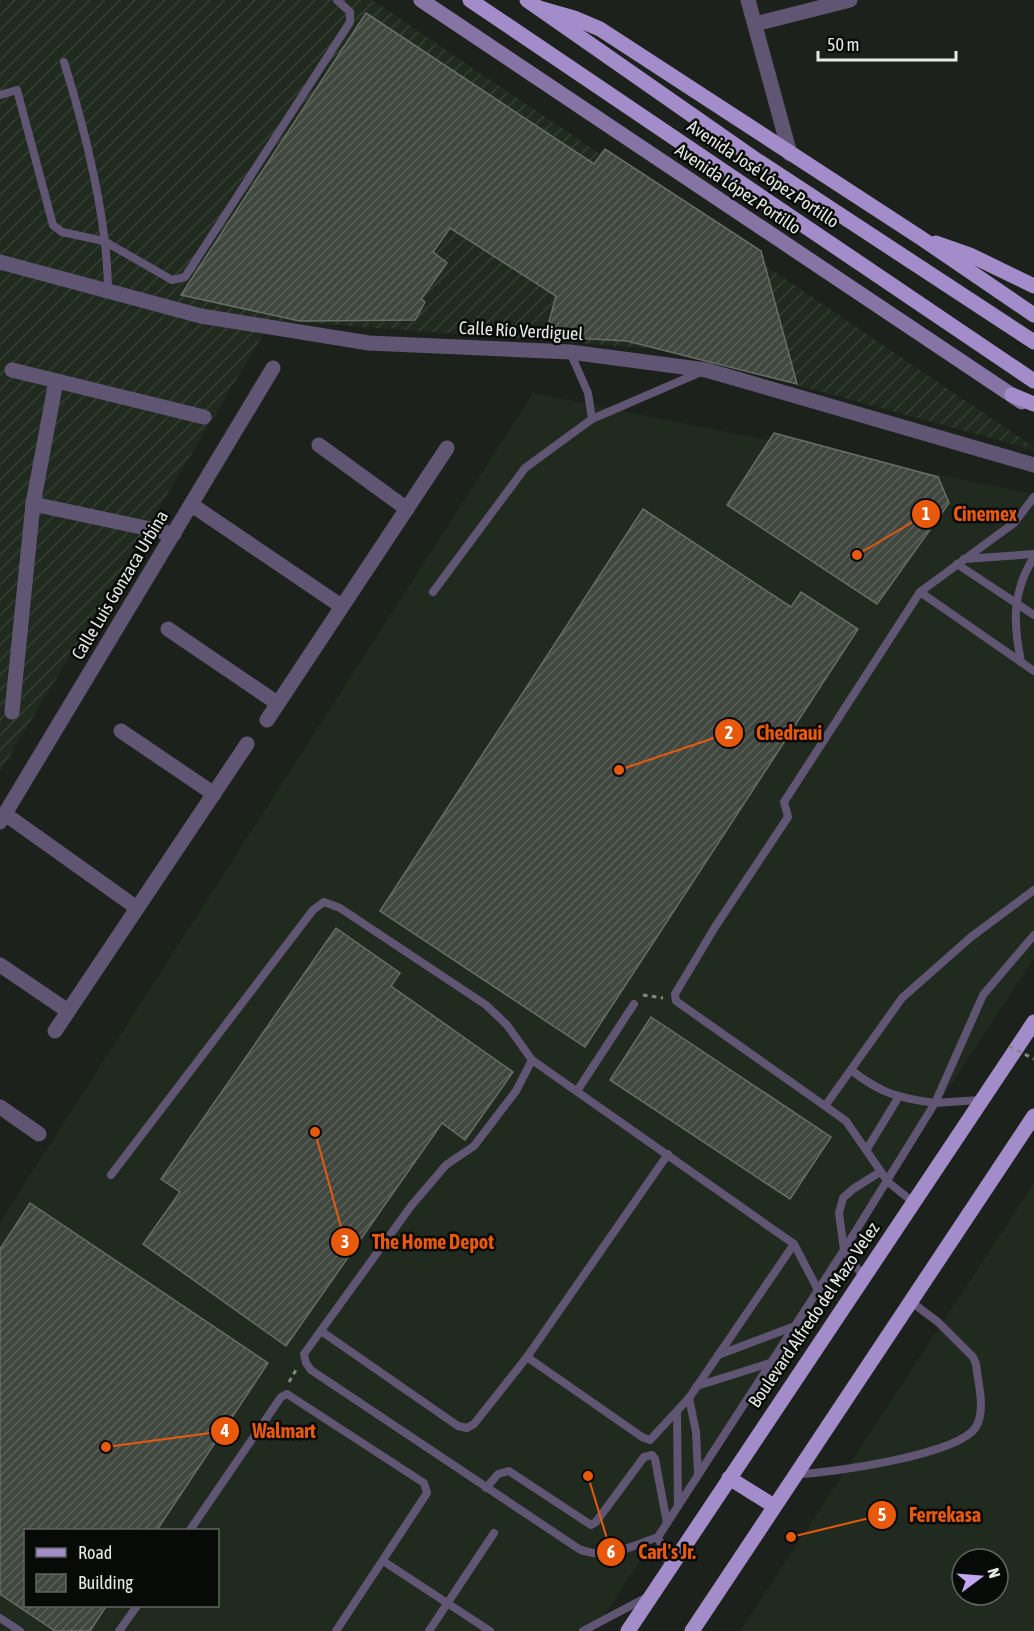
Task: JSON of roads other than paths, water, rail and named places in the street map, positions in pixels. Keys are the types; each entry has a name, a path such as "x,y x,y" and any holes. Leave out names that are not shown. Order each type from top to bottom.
{"main road":[{"name":"Avenida José López Portillo","path":"470,0 1034,381"},
{"path":"533,4 600,29 921,238 1034,315"},
{"name":"Avenida José López Portillo","path":"533,4 752,157 1034,342"},
{"path":"921,238 970,255 1034,286"},
{"path":"1012,395 1034,405"},
{"name":"Boulevard Alfredo del Mazo Velez","path":"628,1631 1034,1022"},
{"path":"692,1631 1034,1116"},
{"path":"729,1478 774,1506"}],"street":[{"name":"Avenida López Portillo","path":"421,0 1034,410"},
{"path":"748,0 790,154"},
{"path":"755,24 850,0"},
{"name":"Calle Río Verdiguel","path":"0,262 201,316 369,343 570,352 706,370 1034,465"},
{"name":"Calle Luis Gonzaca Urbina","path":"2,818 273,368"},
{"path":"12,370 204,417"},
{"path":"12,712 33,504 56,381"},
{"path":"319,445 407,509"},
{"path":"267,720 447,448"},
{"path":"33,504 174,534"},
{"path":"192,505 341,606"},
{"path":"168,629 277,703"},
{"path":"121,731 214,794"},
{"path":"55,1031 247,744"},
{"path":"2,818 137,908"},
{"path":"0,965 68,1011"},
{"path":"0,1107 39,1134"}],"lane":[{"path":"0,95 17,90 53,225 62,232 104,242 172,280 185,277 350,22 350,12 337,0"},
{"path":"64,62 89,157 104,242 108,292"},
{"path":"570,352 588,393 592,419"},
{"path":"433,592 515,477 592,419 706,370"},
{"path":"913,1202 888,1182 846,1121 676,1001 675,994 715,927 788,817 784,802 920,592 1014,523 1034,496"},
{"path":"961,561 1034,555"},
{"path":"1021,662 1015,631 1014,603 1023,574 1034,555"},
{"path":"961,561 1014,603 1034,615"},
{"path":"920,592 1034,671"},
{"path":"825,1106 902,999 970,937 1034,890"},
{"path":"111,1175 313,910 324,902 340,908 486,1005 507,1025 532,1060 794,1244 818,1290"},
{"path":"532,1060 516,1091 474,1146 446,1165 411,1206 304,1354 306,1363 312,1370 486,1488 592,1555 607,1555 657,1537 667,1523 888,1182 935,1102 983,994 1034,935"},
{"path":"577,1091 634,1004"},
{"path":"851,1070 872,1086 898,1098 935,1102 980,1101"},
{"path":"867,1149 898,1098"},
{"path":"321,1331 459,1426 466,1428 474,1424 527,1357 668,1154"},
{"path":"863,1276 844,1250 839,1213 843,1198 880,1172"},
{"path":"527,1357 642,1437 650,1440 689,1398 794,1244"},
{"path":"795,1474 835,1472 895,1461 962,1438 975,1429 981,1415 976,1364 973,1357 938,1322 910,1301"},
{"path":"718,1355 796,1326"},
{"path":"696,1386 770,1363"},
{"path":"191,1529 281,1397 287,1394 293,1395 427,1488 427,1494 336,1631"},
{"path":"689,1398 696,1432 698,1474"},
{"path":"677,1412 678,1506"},
{"path":"486,1488 498,1474 509,1471 591,1525 596,1522 644,1457 651,1455 655,1459 667,1523"},
{"path":"429,1631 494,1533"},
{"path":"657,1537 670,1568"},
{"path":"383,1561 490,1631"},
{"path":"584,1631 652,1594"},
{"path":"119,1631 136,1607"},
{"path":"0,1618 20,1631"}],"place":[{"name":"Cinemex","path":"857,555"},
{"name":"Chedraui","path":"619,770"},
{"name":"The Home Depot","path":"315,1132"},
{"name":"Walmart","path":"106,1447"},
{"name":"Carl's Jr.","path":"588,1476"},
{"name":"Ferrekasa","path":"791,1537"}]}
